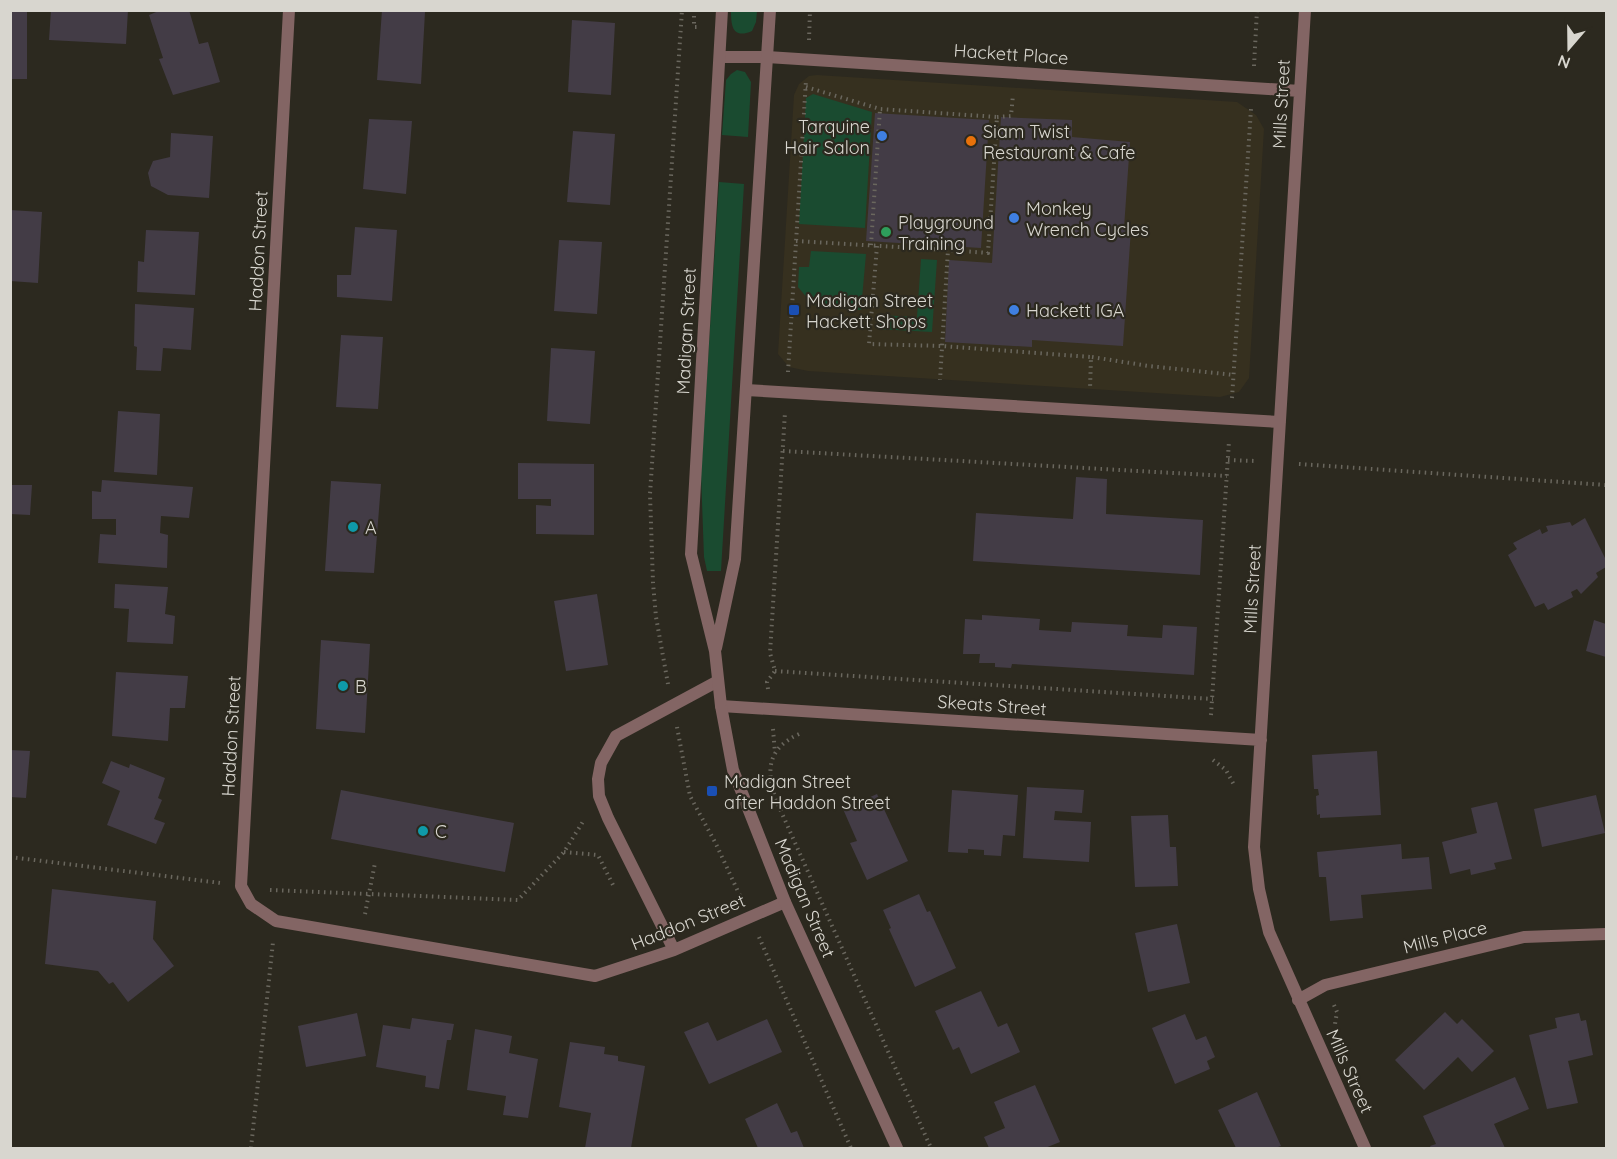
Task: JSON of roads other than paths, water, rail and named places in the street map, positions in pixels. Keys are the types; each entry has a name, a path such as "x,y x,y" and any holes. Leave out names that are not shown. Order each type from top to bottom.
{"street":[{"name":"Haddon Street","path":"289,10 241,886 251,904 276,921 596,976 674,950 785,902"},
{"name":"Madigan Street","path":"722,10 691,554 715,651 721,706 733,770 785,902 897,1149"},
{"name":"Madigan Street","path":"715,651 735,559 770,10"},
{"name":"Mills Street","path":"1305,10 1254,847 1259,889 1269,932 1365,1149"},
{"name":"Hackett Place","path":"720,57 807,59 1300,91"},
{"path":"746,390 1280,422"},
{"path":"674,950 636,876 600,796 598,779 601,763 616,736 718,681"},
{"name":"Skeats Street","path":"721,706 1261,740"},
{"name":"Mills Place","path":"1298,1000 1325,985 1524,937 1606,934"}],"place":[{"name":"Tarquine Hair Salon","path":"882,136"},
{"name":"Siam Twist Restaurant & Cafe","path":"971,141"},
{"name":"Monkey Wrench Cycles","path":"1014,218"},
{"name":"Playground Training","path":"886,232"},
{"name":"Madigan Street Hackett Shops","path":"794,310"},
{"name":"Hackett IGA","path":"1014,310"},
{"name":"A","path":"353,527"},
{"name":"B","path":"343,686"},
{"name":"Madigan Street after Haddon Street","path":"712,791"},
{"name":"C","path":"423,831"}]}
